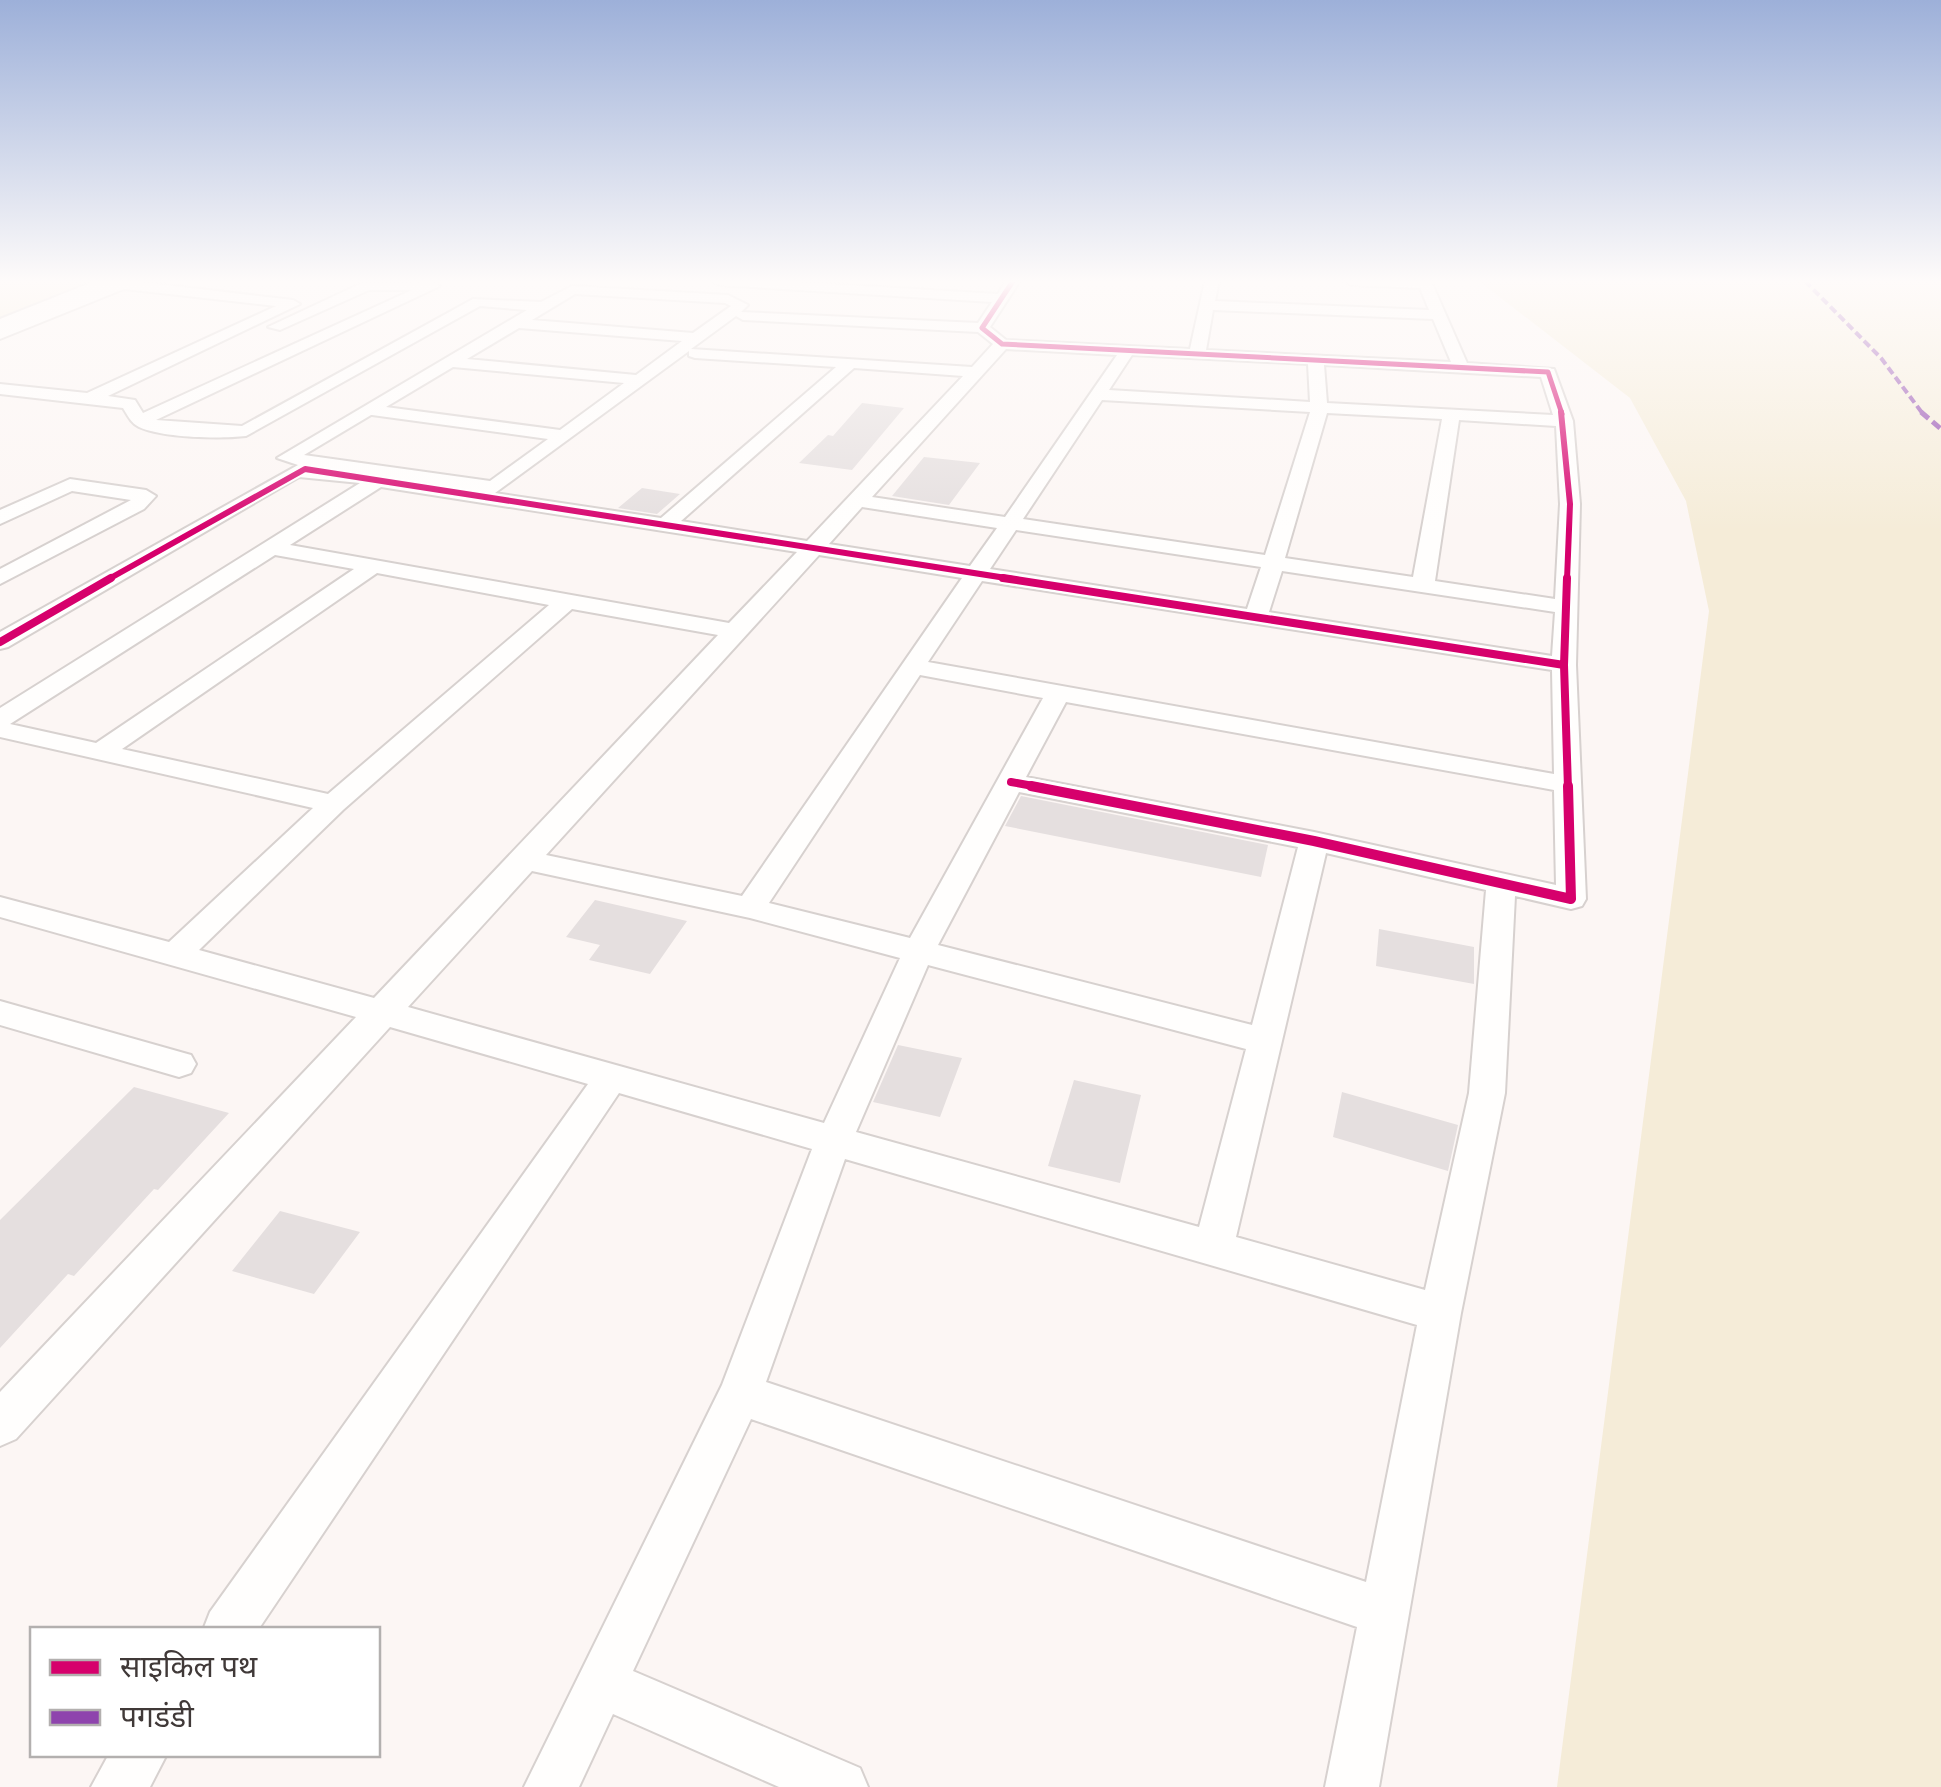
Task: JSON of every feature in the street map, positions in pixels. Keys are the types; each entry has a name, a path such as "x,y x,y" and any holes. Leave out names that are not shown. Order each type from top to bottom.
{"street":[{"path":"89,398 162,364"},
{"path":"109,401 191,364"},
{"path":"140,421 263,364"},
{"path":"0,389 129,404 140,421 223,433 246,432 367,364"},
{"path":"449,364 286,458 494,488 665,364"},
{"path":"478,364 640,380"},
{"path":"666,524 849,364"},
{"path":"882,364 978,372"},
{"path":"0,1424 981,364"},
{"path":"750,908 1119,364"},
{"path":"1256,616 1320,410 1316,364"},
{"path":"1010,782 1314,841 1570,898 1564,665 1570,504 1564,421 1548,372 1398,364"},
{"path":"1100,395 1564,421"},
{"path":"372,410 565,436"},
{"path":"1423,585 1451,416"},
{"path":"0,642 297,471 666,524 1564,665"},
{"path":"0,719 378,480"},
{"path":"0,518 70,485 146,496 137,505 0,578"},
{"path":"854,500 1566,607"},
{"path":"273,548 733,632"},
{"path":"100,752 373,566"},
{"path":"175,955 333,804 567,601"},
{"path":"914,667 1570,785"},
{"path":"551,1787 740,1394 833,1142 918,953 1058,693"},
{"path":"0,729 333,804"},
{"path":"1213,1251 1314,841"},
{"path":"525,860 750,908 1267,1042"},
{"path":"1352,1787 1440,1313 1487,1093 1500,884"},
{"path":"0,907 1440,1313"},
{"path":"0,1013 179,1064"},
{"path":"230,1627 612,1078"},
{"path":"740,1394 1384,1612"},
{"path":"600,1683 841,1787"},
{"path":"118,1787 139,1757"}],"shaded area":[{"path":"1587,364 1941,364 1941,1787 1557,1787 1709,611 1686,501 1630,398"}],"building":[{"path":"862,403 904,408 852,470 799,463 828,435 833,436"},
{"path":"924,457 980,463 949,505 892,496"},
{"path":"642,488 680,494 657,514 618,508"},
{"path":"1021,796 1268,845 1261,877 1005,826"},
{"path":"595,900 687,921 650,974 589,960 600,945 566,937"},
{"path":"1379,929 1474,947 1474,984 1376,966"},
{"path":"898,1045 962,1058 940,1117 873,1102"},
{"path":"1074,1080 1141,1095 1120,1183 1048,1166"},
{"path":"134,1087 229,1113 0,1348 0,1220"},
{"path":"1342,1092 1458,1125 1448,1171 1333,1137"},
{"path":"280,1211 360,1232 314,1294 232,1271"}],"marked path":[{"path":"1886,364 1915,406 1941,429"}],"cycle path":[{"path":"1011,782 1314,841 1571,899 1564,665 1570,504 1564,421 1548,372 1400,364"},
{"path":"0,642 305,469 1564,665"}]}
